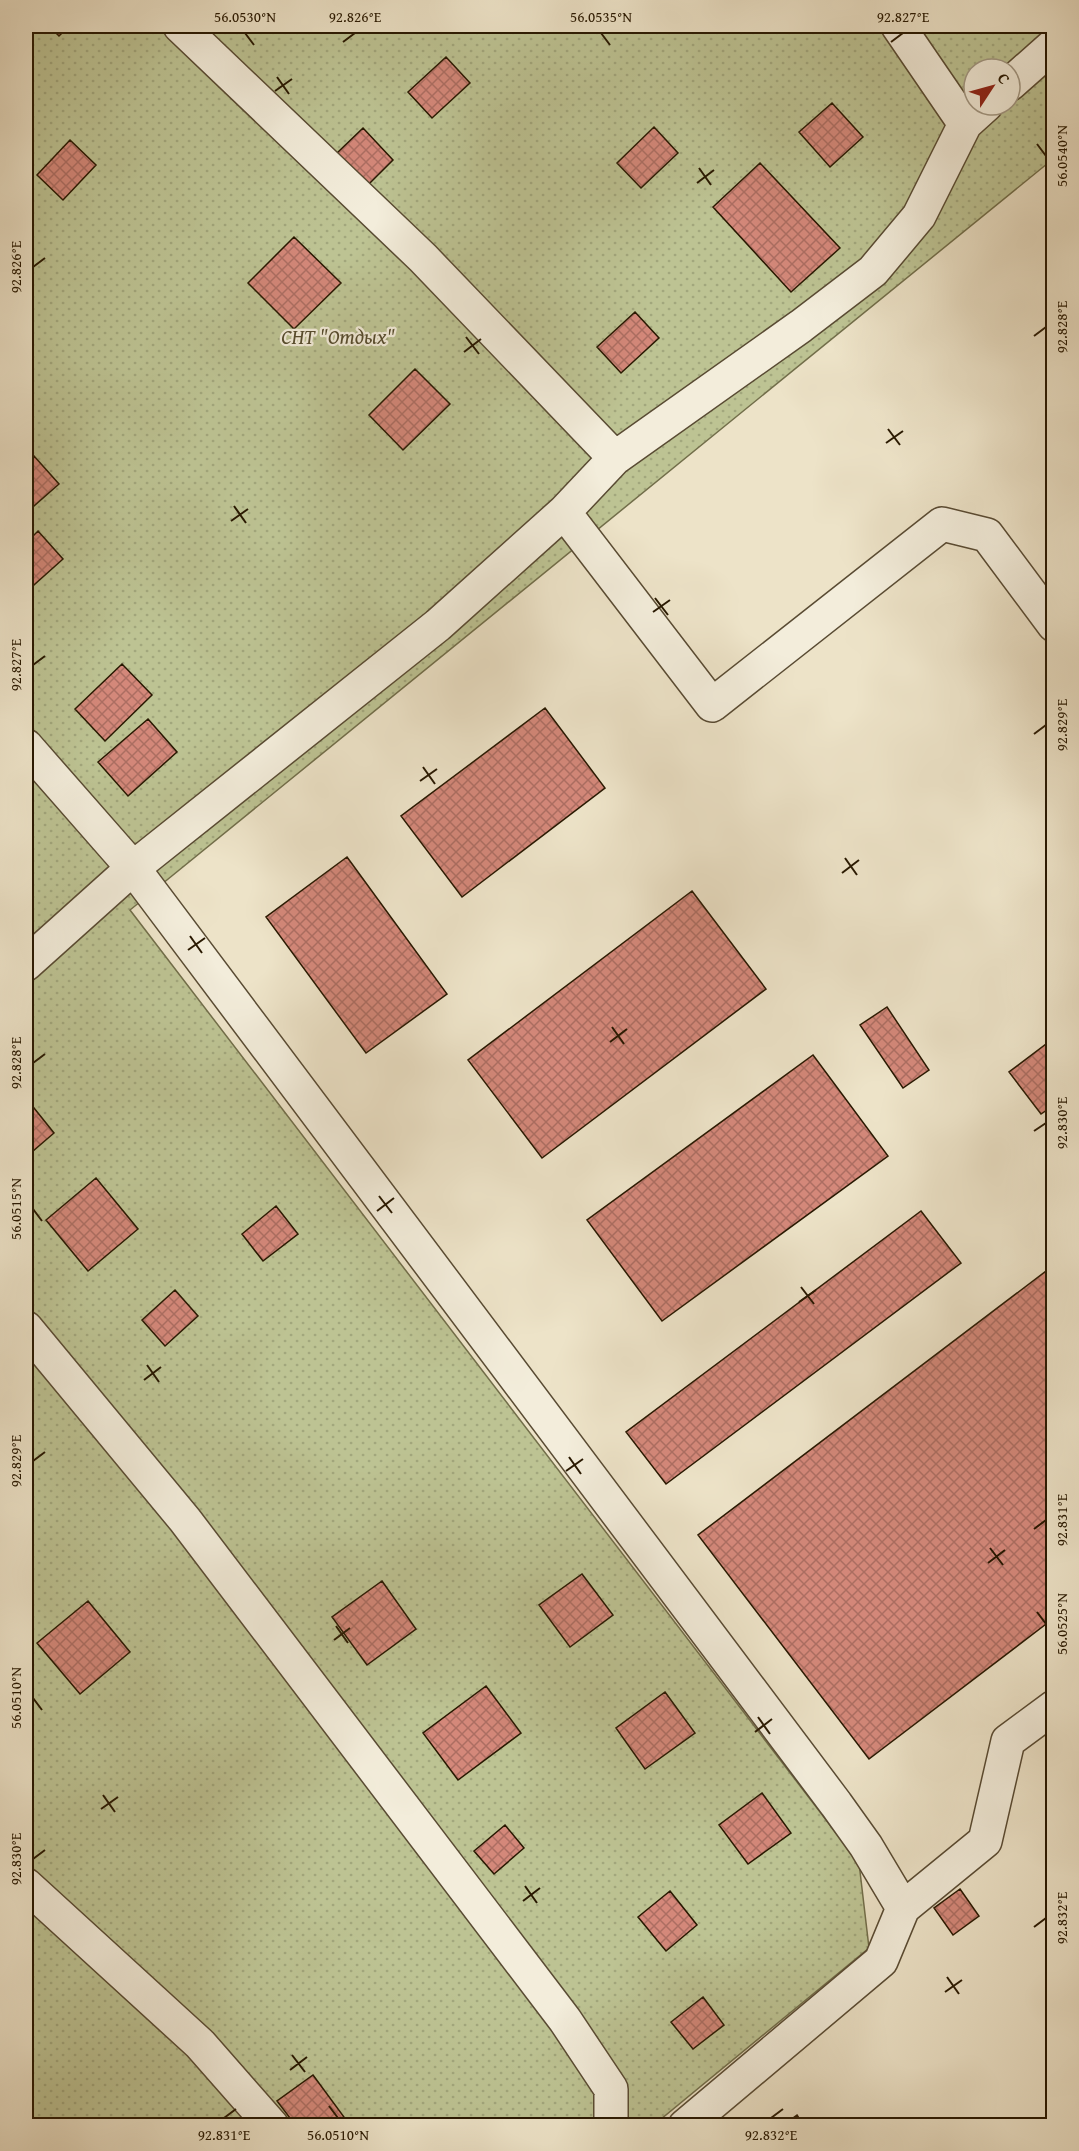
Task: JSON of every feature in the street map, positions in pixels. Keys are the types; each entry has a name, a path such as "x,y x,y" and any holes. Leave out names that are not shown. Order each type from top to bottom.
{"lane":[{"path":"180,26 423,258 615,458"},
{"path":"898,26 962,99"},
{"path":"1022,73 1053,45"},
{"path":"26,964 134,868 438,625 564,512 615,458 801,327 873,271 919,216 973,117"},
{"path":"564,512 712,705 942,524 987,535 1053,625"},
{"path":"26,746 134,868 836,1804 866,1846 903,1908"},
{"path":"26,1328 185,1520 565,2020 611,2089 610,2126"},
{"path":"685,2126 880,1961 903,1908 985,1841 1008,1741 1053,1707"},
{"path":"26,1885 200,2044 272,2126"}],"green space":[{"name":"СНТ \"Отдых\"","path":"26,26 1053,26 1053,159 130,910 859,1863 869,1948 661,2119 618,2126 26,2126"}],"building":[{"path":"49,26 69,26 59,36"},
{"path":"446,57 470,83 432,118 408,92"},
{"path":"832,103 863,137 830,167 799,132"},
{"path":"654,127 678,153 641,188 617,163"},
{"path":"363,128 393,160 367,186 337,153"},
{"path":"70,140 96,165 63,200 37,175"},
{"path":"760,163 840,248 791,292 713,207"},
{"path":"294,237 341,283 294,329 248,283"},
{"path":"635,312 659,338 621,373 597,347"},
{"path":"415,369 450,404 403,450 369,415"},
{"path":"34,456 59,484 26,513 26,464"},
{"path":"38,531 63,559 26,592 26,543"},
{"path":"122,664 152,695 105,741 75,709"},
{"path":"545,708 605,788 462,897 401,816"},
{"path":"148,719 177,752 128,796 98,762"},
{"path":"347,857 447,994 366,1053 266,917"},
{"path":"692,891 766,989 542,1158 468,1060"},
{"path":"887,1007 929,1070 903,1088 860,1025"},
{"path":"1054,1038 1054,1105 1041,1114 1009,1072"},
{"path":"813,1055 888,1156 662,1321 587,1220"},
{"path":"26,1098 54,1133 26,1157"},
{"path":"96,1178 138,1229 88,1271 46,1220"},
{"path":"276,1206 298,1234 263,1261 242,1234"},
{"path":"921,1211 961,1263 666,1484 626,1432"},
{"path":"1054,1265 1054,1618 869,1759 698,1535"},
{"path":"175,1290 198,1316 165,1346 142,1320"},
{"path":"582,1574 613,1615 570,1647 539,1605"},
{"path":"382,1581 416,1629 367,1665 332,1617"},
{"path":"88,1601 130,1652 80,1694 37,1643"},
{"path":"486,1686 521,1733 458,1780 423,1733"},
{"path":"665,1692 695,1733 645,1769 616,1728"},
{"path":"762,1793 791,1833 748,1864 719,1825"},
{"path":"505,1825 524,1848 494,1874 474,1851"},
{"path":"960,1889 979,1916 953,1935 934,1908"},
{"path":"670,1891 697,1925 666,1951 638,1917"},
{"path":"703,1997 724,2025 693,2049 671,2022"},
{"path":"313,2075 344,2117 332,2126 296,2126 277,2101"},
{"path":"797,2115 804,2126 782,2126"}]}
